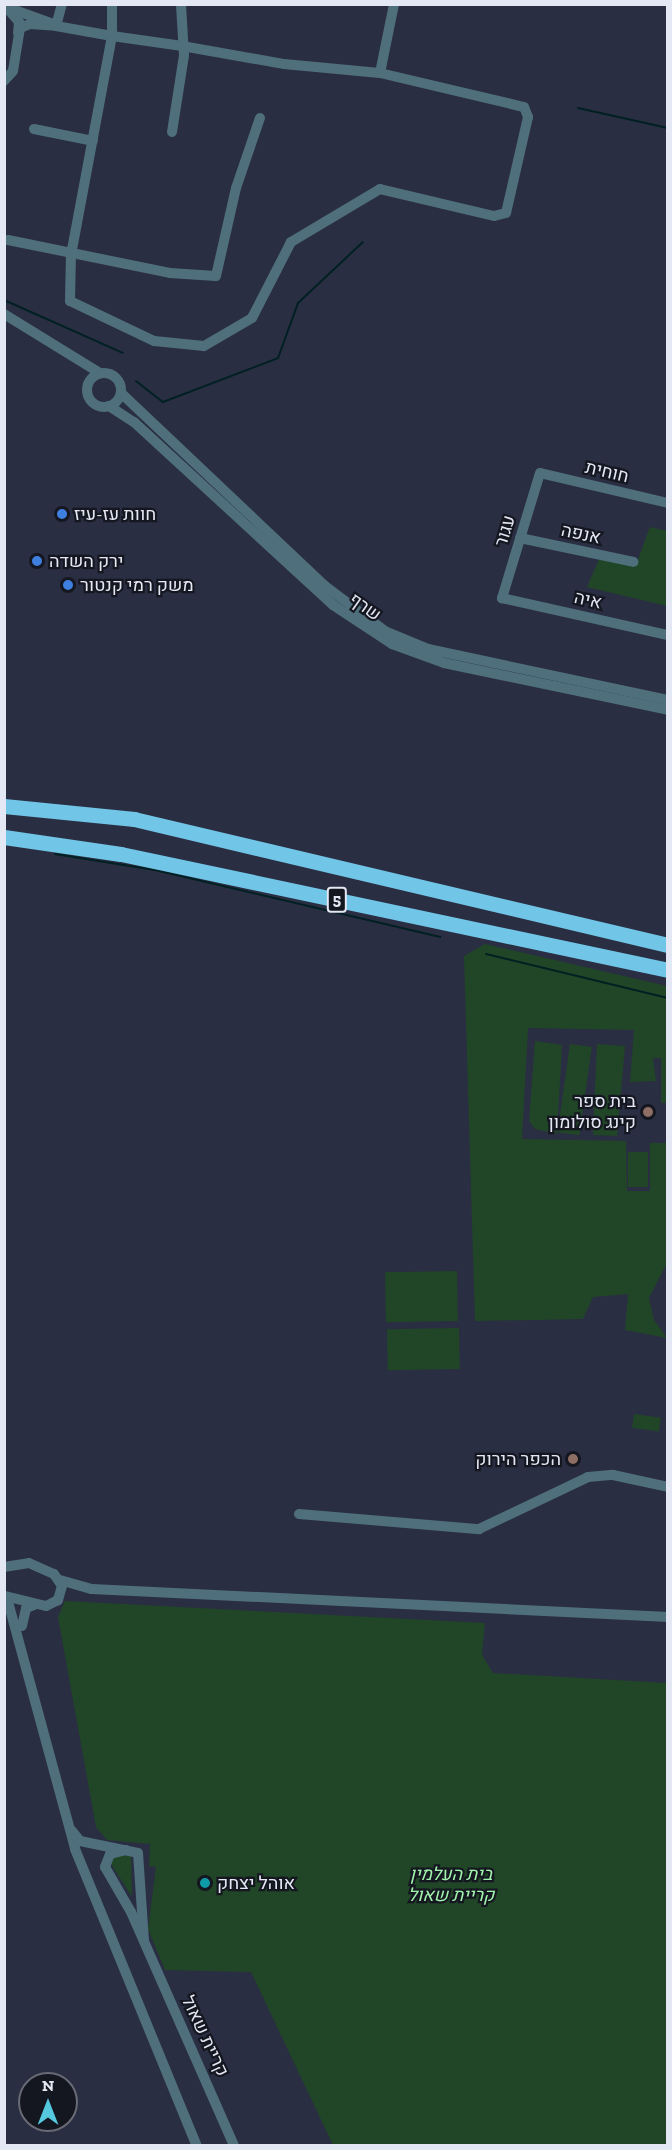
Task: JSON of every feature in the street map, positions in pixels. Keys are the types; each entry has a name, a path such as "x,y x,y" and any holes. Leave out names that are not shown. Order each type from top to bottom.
{"highway":[{"name":"5","path":"4,806 134,819 668,945"},
{"name":"5","path":"4,837 121,854 668,970"},
{"path":"4,845 121,854"},
{"path":"514,938 668,976"}],"street":[{"path":"56,26 62,4"},
{"path":"20,28 30,24 56,26 112,36 182,46 284,64 380,73 524,107 528,117 506,213 494,216 380,189 291,242 267,297 234,333 182,348 154,341 70,301 71,255 112,36 112,4"},
{"path":"172,132 182,46 181,4"},
{"path":"380,73 394,4"},
{"path":"5,7 56,26"},
{"path":"5,7 20,28"},
{"path":"6,79 20,28"},
{"path":"8,240 71,255 216,276 236,188 260,118"},
{"path":"34,129 93,141"},
{"path":"4,314 75,356 100,373 116,377 121,393 109,406 93,402 75,356"},
{"path":"88,385 100,373"},
{"name":"שרף","path":"121,393 325,586 385,631 428,649 668,700"},
{"name":"שרף","path":"109,406 134,422 333,605 392,644 444,663 668,710"},
{"name":"חוחית","path":"540,473 668,502"},
{"name":"עגור","path":"502,598 540,473"},
{"name":"אנפה","path":"520,538 634,562"},
{"name":"איה","path":"502,598 667,634"},
{"path":"299,1514 479,1529 588,1477 613,1475 668,1487"},
{"path":"4,1567 23,1561 60,1580 92,1589 668,1617"},
{"path":"57,1600 60,1580"},
{"path":"6,1597 34,1605 92,1589"},
{"path":"6,1597 77,1845"},
{"path":"34,1605 21,1622 40,1718 77,1845 197,2145"},
{"path":"77,1845 94,1843 129,1849"},
{"name":"קריית שאול","path":"144,1941 142,1859 129,1849 110,1854 105,1868 144,1941 234,2145"}],"green space":[{"path":"650,527 667,531 667,606 587,587 600,557 636,565"},
{"path":"485,944 667,986 667,1103 661,1103 661,1058 653,1058 656,1081 630,1082 634,1030 528,1028 522,1139 626,1141 627,1191 650,1191 650,1143 667,1143 667,1263 649,1298 654,1320 667,1338 625,1330 628,1294 593,1297 583,1319 475,1321 464,956"},
{"path":"535,1041 562,1045 557,1134 535,1129 529,1121"},
{"path":"570,1044 592,1047 579,1135 558,1132"},
{"path":"597,1044 625,1046 617,1136 593,1135"},
{"path":"628,1152 648,1152 648,1187 628,1187"},
{"path":"457,1271 458,1321 386,1322 385,1272"},
{"path":"459,1328 460,1369 388,1370 387,1329"},
{"path":"634,1414 661,1418 659,1432 632,1428"},
{"name":"בית העלמין קריית שאול","path":"65,1601 485,1623 482,1655 493,1673 667,1683 667,2145 333,2145 251,1972 165,1970 148,1929 156,1867 149,1866 150,1844 107,1840 96,1827 58,1617"},
{"path":"106,1856 131,1856 132,1897"}],"waterway":[{"path":"578,108 668,128"},
{"path":"136,381 163,402 278,358 298,303 363,242"},
{"path":"4,300 123,353"},
{"path":"55,854 155,870 440,937"},
{"path":"486,954 668,998"}],"place":[{"name":"חוות עז-עיז","path":"62,514"},
{"name":"ירק השדה","path":"37,561"},
{"name":"משק רמי קנטור","path":"68,585"},
{"name":"בית ספר קינג סולומון","path":"648,1112"},
{"name":"הכפר הירוק","path":"573,1459"},
{"name":"אוהל יצחק","path":"205,1883"}]}
